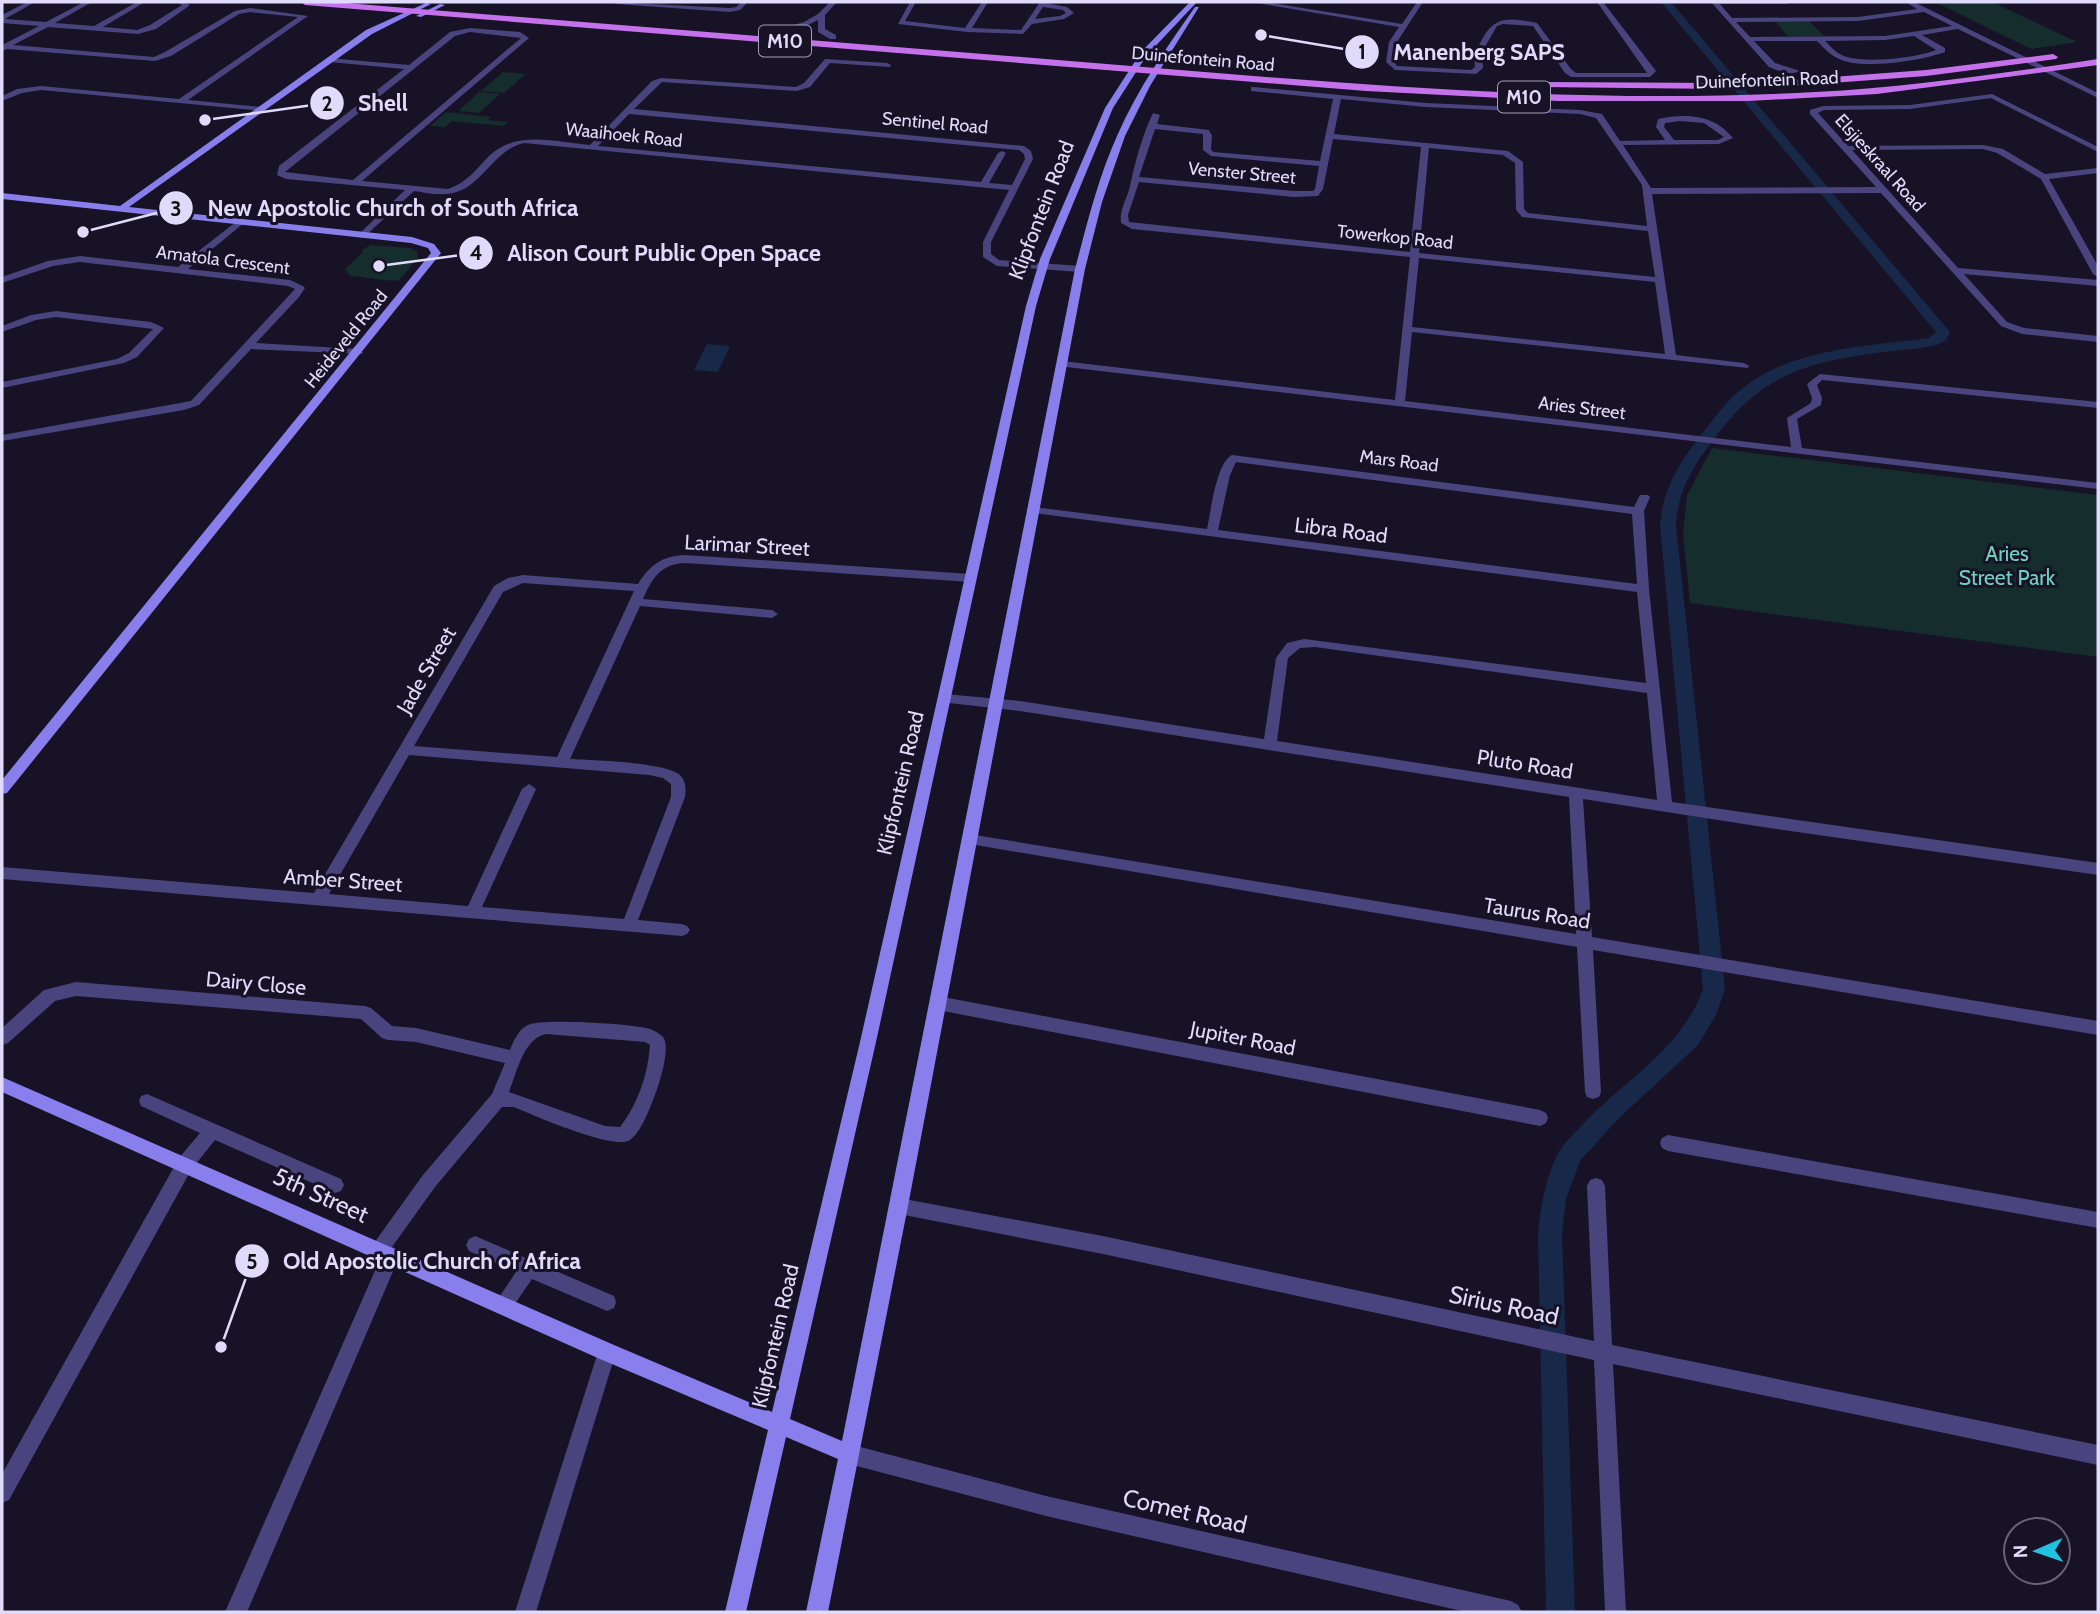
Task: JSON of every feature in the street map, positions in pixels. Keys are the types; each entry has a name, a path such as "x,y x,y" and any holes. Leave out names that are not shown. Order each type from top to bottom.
{"main road":[{"name":"Duinefontein Road","path":"305,2 413,10 436,5 1137,65"},
{"name":"Duinefontein Road","path":"400,2 1137,65 1323,73"},
{"name":"Klipfontein Road","path":"735,1612 945,699 1031,306 1043,267 1098,133 1115,99 1137,65 1166,29 1194,2"},
{"path":"817,1612 899,1206 1080,269 1092,221 1118,144 1159,66 1201,2"},
{"path":"350,46 436,5"},
{"path":"121,209 373,30 413,10"},
{"name":"Duinefontein Road","path":"1764,85 1926,73 2071,54"},
{"name":"Duinefontein Road","path":"1159,66 1466,95 1634,99 1769,97 1918,87 2098,62"},
{"name":"M10","path":"1388,78 1517,85"},
{"name":"Duinefontein Road","path":"1530,85 1727,86"},
{"name":"Heideveld Road","path":"2,196 422,242 431,246 436,253 2,789"},
{"name":"5th Street","path":"2,1084 607,1352 849,1454"}],"street":[{"path":"2,19 32,2"},
{"path":"4,48 89,2"},
{"path":"95,29 142,2"},
{"path":"616,2 730,10 738,9 745,2"},
{"path":"773,32 806,26 822,16 834,2"},
{"path":"913,2 900,23 1021,33 1042,4 1065,8 1070,13 1062,18 1031,22"},
{"path":"967,30 985,2"},
{"path":"1254,2 1404,26"},
{"path":"1321,13 1331,2"},
{"path":"1420,2 1391,49 1390,62 1395,68 1474,72 1479,68 1478,52 1496,24 1528,22 1538,26 1568,71 1574,75 1650,75 1652,71 1600,2"},
{"path":"1714,2 1787,2"},
{"path":"1714,2 1774,67 1796,71"},
{"path":"1909,2 2098,96"},
{"path":"2,19 133,32 149,29 184,3"},
{"path":"4,48 155,59 168,54 237,12 250,10 305,16 180,102"},
{"path":"1731,20 1858,19 1926,10"},
{"path":"822,16 821,30 834,37"},
{"path":"1747,38 1885,38 1960,27"},
{"path":"330,60 411,67 460,31 473,30 525,37 355,183"},
{"path":"1819,38 1836,55 1855,60 1918,55 1942,50 1916,34"},
{"path":"592,148 655,83 666,79 797,89 807,85 828,61 887,65"},
{"name":"Waaihoek Road","path":"411,67 279,173 442,191 457,189 504,146 515,141 1015,188"},
{"path":"2,99 20,91 41,88 261,109"},
{"path":"1255,89 1337,98 1585,112 1599,116 1646,185 1671,358"},
{"name":"Elsjieskraal Road","path":"2098,150 2002,99 1987,95 1910,107 1814,110 2006,326 2022,331 2098,339"},
{"name":"Venster Street","path":"1135,179 1315,194 1320,189 1337,98"},
{"name":"Sentinel Road","path":"627,111 1011,146 1027,151 1030,156 987,242 986,255 997,263 1080,269"},
{"path":"1135,179 1156,115"},
{"path":"1617,143 1723,142 1729,138 1720,126 1710,121 1661,121 1660,127 1671,142"},
{"path":"1152,125 1206,132 1206,150 1211,153 1324,164"},
{"path":"1329,136 1498,152 1514,157 1520,164 1520,209 1525,215 1652,229"},
{"path":"1401,403 1425,145"},
{"path":"1846,148 1991,148 2044,177 2098,274"},
{"path":"984,185 1002,153"},
{"path":"2044,177 2098,170"},
{"name":"Towerkop Road","path":"1135,179 1123,218 1127,224 1660,280"},
{"path":"363,235 413,188"},
{"path":"1646,191 1883,190"},
{"path":"179,271 241,221"},
{"name":"Amatola Crescent","path":"2,280 71,259 299,286 299,292 200,399 190,405 2,438"},
{"path":"1955,270 2098,283"},
{"path":"2,329 34,317 60,314 159,328 133,355 120,361 2,387 2,396"},
{"path":"1408,329 1744,366"},
{"path":"249,346 358,352"},
{"name":"Aries Street","path":"1062,364 2098,486"},
{"path":"1797,450 1792,418 1816,405 1817,398 1812,384 1820,377 2098,405"},
{"name":"Mars Road","path":"1212,533 1224,475 1232,458 1609,505 1638,511"},
{"path":"1644,497 1638,511 1643,589 1665,806"},
{"name":"Libra Road","path":"1034,510 1643,589"},
{"name":"Larimar Street","path":"562,762 642,588 658,565 676,559 971,578"},
{"name":"Jade Street","path":"318,900 492,597 504,584 523,579 642,588"},
{"path":"636,602 772,614"},
{"path":"1270,745 1282,658 1291,646 1299,643 1654,688"},
{"name":"Pluto Road","path":"945,699 996,703 1576,793 2098,869"},
{"path":"405,750 562,762 673,775 680,788 678,797 629,925"},
{"path":"473,911 529,789"},
{"path":"1576,793 1593,1092"},
{"name":"Taurus Road","path":"969,839 2098,1028"},
{"name":"Amber Street","path":"2,873 681,930"},
{"name":"Dairy Close","path":"2,1038 50,995 76,989 365,1013 388,1033 416,1035 514,1058"},
{"name":"Jupiter Road","path":"938,1003 1541,1118"},
{"path":"236,1612 386,1252 429,1181 498,1099 523,1038 532,1030 546,1027 648,1035 658,1042 658,1054 637,1121 624,1135 614,1137 514,1100 498,1099"},
{"path":"147,1101 335,1185"},
{"path":"2,1493 185,1164 213,1130"},
{"path":"1668,1143 2098,1220"},
{"path":"1596,1186 1615,1612"},
{"name":"Sirius Road","path":"899,1206 1103,1245 1604,1353 2098,1455"},
{"path":"475,1245 607,1302"},
{"path":"503,1305 529,1268"},
{"path":"525,1612 607,1352"},
{"name":"Comet Road","path":"849,1454 1046,1506 1511,1612"}],"green space":[{"path":"1935,2 1992,2 2077,42 2031,49"},
{"path":"1809,21 1824,36 1787,36 1776,22"},
{"path":"503,72 525,74 504,93 481,91"},
{"path":"479,92 500,94 479,113 458,111"},
{"path":"446,112 491,117 488,120 508,122 504,126 452,121 445,127 430,126"},
{"path":"371,245 410,248 417,252 418,257 399,280 350,276 345,269 363,252 361,250"},
{"name":"Aries Street Park","path":"1712,448 2098,495 2098,657 1690,603 1683,535 1687,495"}],"water":[{"path":"707,344 730,346 718,372 694,370"}],"waterway":[{"path":"1560,1612 1550,1234 1554,1199 1571,1154 1609,1113 1690,1038 1705,1015 1714,989 1668,525 1673,490 1720,420 1756,385 1776,374 1818,359 1932,342 1941,337 1943,332 1666,2"}],"place":[{"name":"Manenberg SAPS","path":"1261,35"},
{"name":"Shell","path":"205,120"},
{"name":"New Apostolic Church of South Africa","path":"83,232"},
{"name":"Alison Court Public Open Space","path":"379,266"},
{"name":"Old Apostolic Church of Africa","path":"221,1347"}]}
